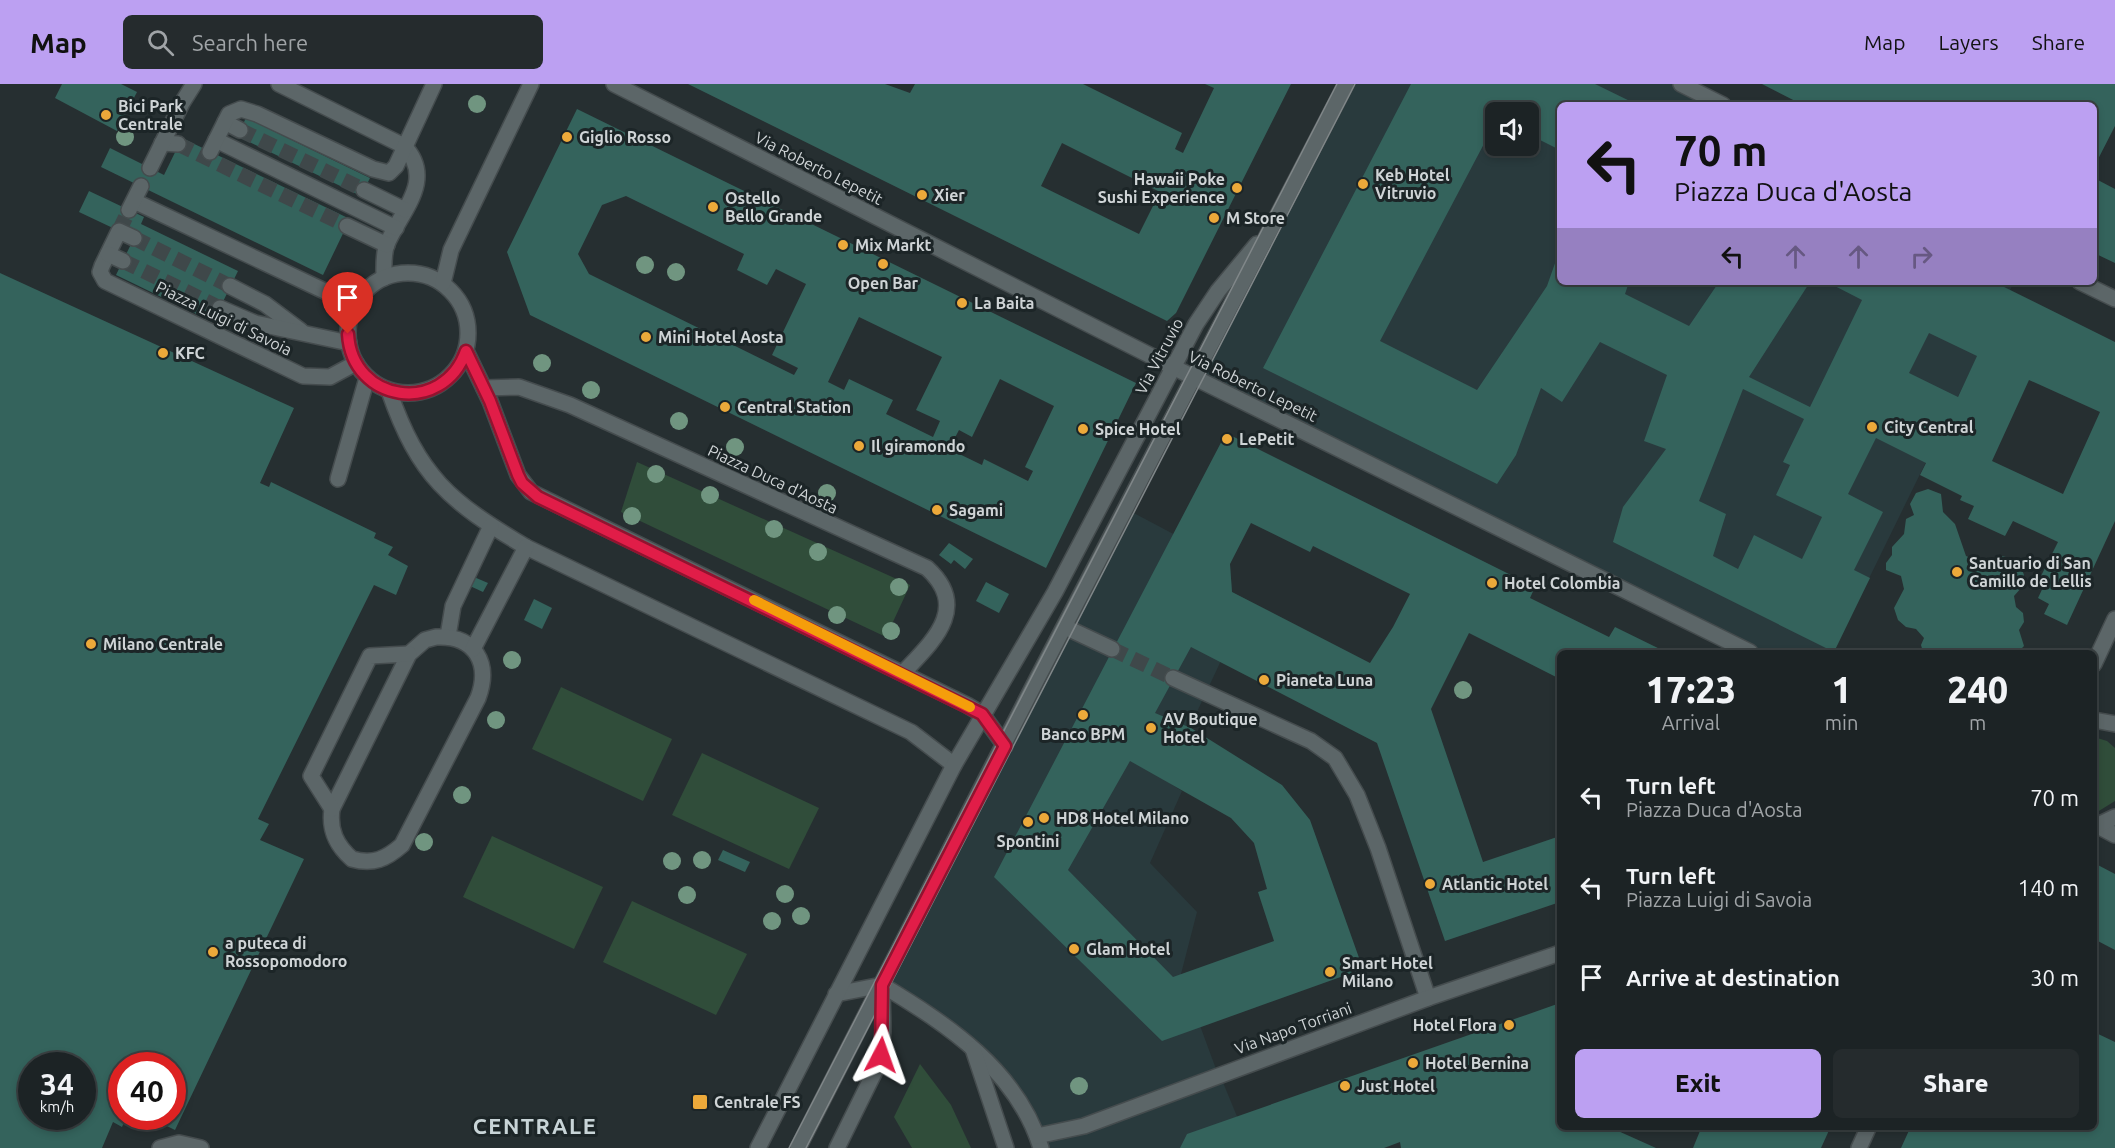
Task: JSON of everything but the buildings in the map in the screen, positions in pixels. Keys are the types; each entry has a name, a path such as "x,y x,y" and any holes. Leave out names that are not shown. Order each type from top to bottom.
{"street":[{"path":"179,84 182,103"},
{"path":"150,168 182,103 194,84"},
{"path":"279,84 404,146 417,163 417,185 387,245 384,278"},
{"path":"396,228 213,146 234,110 257,114 382,173 389,173 396,166 434,84"},
{"path":"443,284 451,250 531,84"},
{"name":"Via Roberto Lepetit","path":"614,84 1173,367 1746,650"},
{"name":"Via Vitruvio","path":"1065,627 1346,84"},
{"path":"1681,84 1699,99"},
{"path":"225,122 240,130"},
{"path":"162,143 178,144"},
{"path":"141,186 131,206 333,295 354,309"},
{"path":"364,190 405,210"},
{"name":"Via Vitruvio","path":"982,714 1041,616 1173,367 1218,291 1275,220"},
{"path":"347,225 387,245"},
{"name":"Piazza Luigi di Savoia","path":"134,238 119,231 100,272 105,281 303,376 330,376 356,363"},
{"path":"108,254 123,261"},
{"path":"414,273 425,274 443,284 457,297 465,314 469,333 466,351 454,373 435,388 412,394 389,390 368,378 356,363 349,343 348,326 354,309 366,290 384,278 414,273"},
{"path":"2086,285 2115,299"},
{"name":"Piazza Luigi di Savoia","path":"230,286 265,304 303,333"},
{"name":"Piazza Luigi di Savoia","path":"220,308 255,323 349,343"},
{"path":"466,351 484,388 518,475 522,483 538,497 903,673 982,714 1005,746"},
{"path":"338,479 368,378"},
{"name":"Piazza Duca d'Aosta","path":"484,388 519,387 570,405 927,568 942,585 947,614 936,636 903,673"},
{"path":"389,390 406,437 426,470 458,502 491,526 526,547 911,732 954,765"},
{"path":"448,636 453,606 491,526"},
{"path":"473,649 526,547"},
{"path":"2097,658 2115,619"},
{"path":"798,1148 1065,627 1112,648"},
{"path":"448,636 461,639 473,649 482,668 482,688 448,760 402,845 384,859 374,862 352,859 336,841 330,820 332,809 409,654 425,640 448,636"},
{"path":"332,809 310,776 370,656 409,654"},
{"path":"1173,678 1311,741 1328,751 1341,766 1357,795 1378,848 1428,998"},
{"path":"758,1148 982,714"},
{"path":"2097,721 2115,724"},
{"path":"2097,826 2115,817"},
{"path":"2097,826 2115,834"},
{"name":"Via Napo Torriani","path":"1039,1142 1428,998 1557,954"},
{"path":"836,994 882,985 932,1015 973,1048 1012,1089 1039,1142"},
{"path":"837,1148 879,1063 883,1032 882,985"},
{"path":"973,1048 1006,1148"},
{"path":"1859,1148 1867,1130"},
{"path":"160,1148 178,1143 201,1148"}],"shaded area":[{"path":"1350,84 1674,84 1711,102 1557,102 1557,285 2013,285 1834,650 1751,650 1199,377"},
{"path":"1130,511 1230,564 1232,592 1249,601 1165,780 1182,791 1150,863 1197,912 1181,974 1216,1069 1082,1122 1040,1131 1027,1103 1003,1068 946,1017 885,985"},
{"path":"1222,1080 1250,1148 1045,1148 1043,1139"}],"green space":[{"path":"637,462 910,585 886,637 621,512"},
{"path":"561,687 672,739 643,801 532,749"},
{"path":"2097,738 2107,741 2115,748 2115,801 2097,812"},
{"path":"702,753 819,808 789,869 672,815"},
{"path":"492,836 603,887 574,949 463,897"},
{"path":"632,901 747,954 716,1015 603,962"},
{"path":"920,1064 951,1105 971,1148 912,1148 894,1117"}],"tunnel":[{"path":"240,130 364,190"},
{"path":"178,144 347,226"},
{"path":"119,231 129,210"},
{"path":"134,238 230,286"},
{"path":"123,261 220,308"},
{"path":"1112,649 1173,678"}],"tram line":[{"path":"789,1148 1337,84"},
{"path":"806,1148 1355,84"}],"slow traffic":[{"path":"754,600 970,707"}],"place":[{"name":"Bici Park Centrale","path":"106,115"},
{"name":"Giglio Rosso","path":"567,137"},
{"name":"Keb Hotel Vitruvio","path":"1363,184"},
{"name":"Hawaii Poke Sushi Experience","path":"1237,188"},
{"name":"Xier","path":"922,195"},
{"name":"Ostello Bello Grande","path":"713,207"},
{"name":"M Store","path":"1214,218"},
{"name":"Mix Markt","path":"843,245"},
{"name":"Open Bar","path":"883,264"},
{"name":"La Baita","path":"962,303"},
{"name":"Mini Hotel Aosta","path":"646,337"},
{"name":"KFC","path":"163,353"},
{"name":"Central Station","path":"725,407"},
{"name":"City Central","path":"1872,427"},
{"name":"Spice Hotel","path":"1083,429"},
{"name":"LePetit","path":"1227,439"},
{"name":"Il giramondo","path":"859,446"},
{"name":"Sagami","path":"937,510"},
{"name":"Santuario di San Camillo de Lellis","path":"1957,572"},
{"name":"Hotel Colombia","path":"1492,583"},
{"name":"Milano Centrale","path":"91,644"},
{"name":"Pianeta Luna","path":"1264,680"},
{"name":"Banco BPM","path":"1083,715"},
{"name":"AV Boutique Hotel","path":"1151,728"},
{"name":"HD8 Hotel Milano","path":"1044,818"},
{"name":"Spontini","path":"1028,822"},
{"name":"Atlantic Hotel","path":"1430,884"},
{"name":"Glam Hotel","path":"1074,949"},
{"name":"a puteca di Rossopomodoro","path":"213,952"},
{"name":"Smart Hotel Milano","path":"1330,972"},
{"name":"Hotel Flora","path":"1509,1025"},
{"name":"Hotel Bernina","path":"1413,1063"},
{"name":"Just Hotel","path":"1345,1086"},
{"name":"Centrale FS","path":"700,1102"}],"district":[{"name":"CENTRALE","path":"535,1126"}],"route":[{"path":"348,334 352,353 361,371 377,385 404,394 420,393 435,388 454,373 466,351 490,401 518,475 522,483 538,497 590,520 982,714 1005,746 882,985 881,1055"}]}
